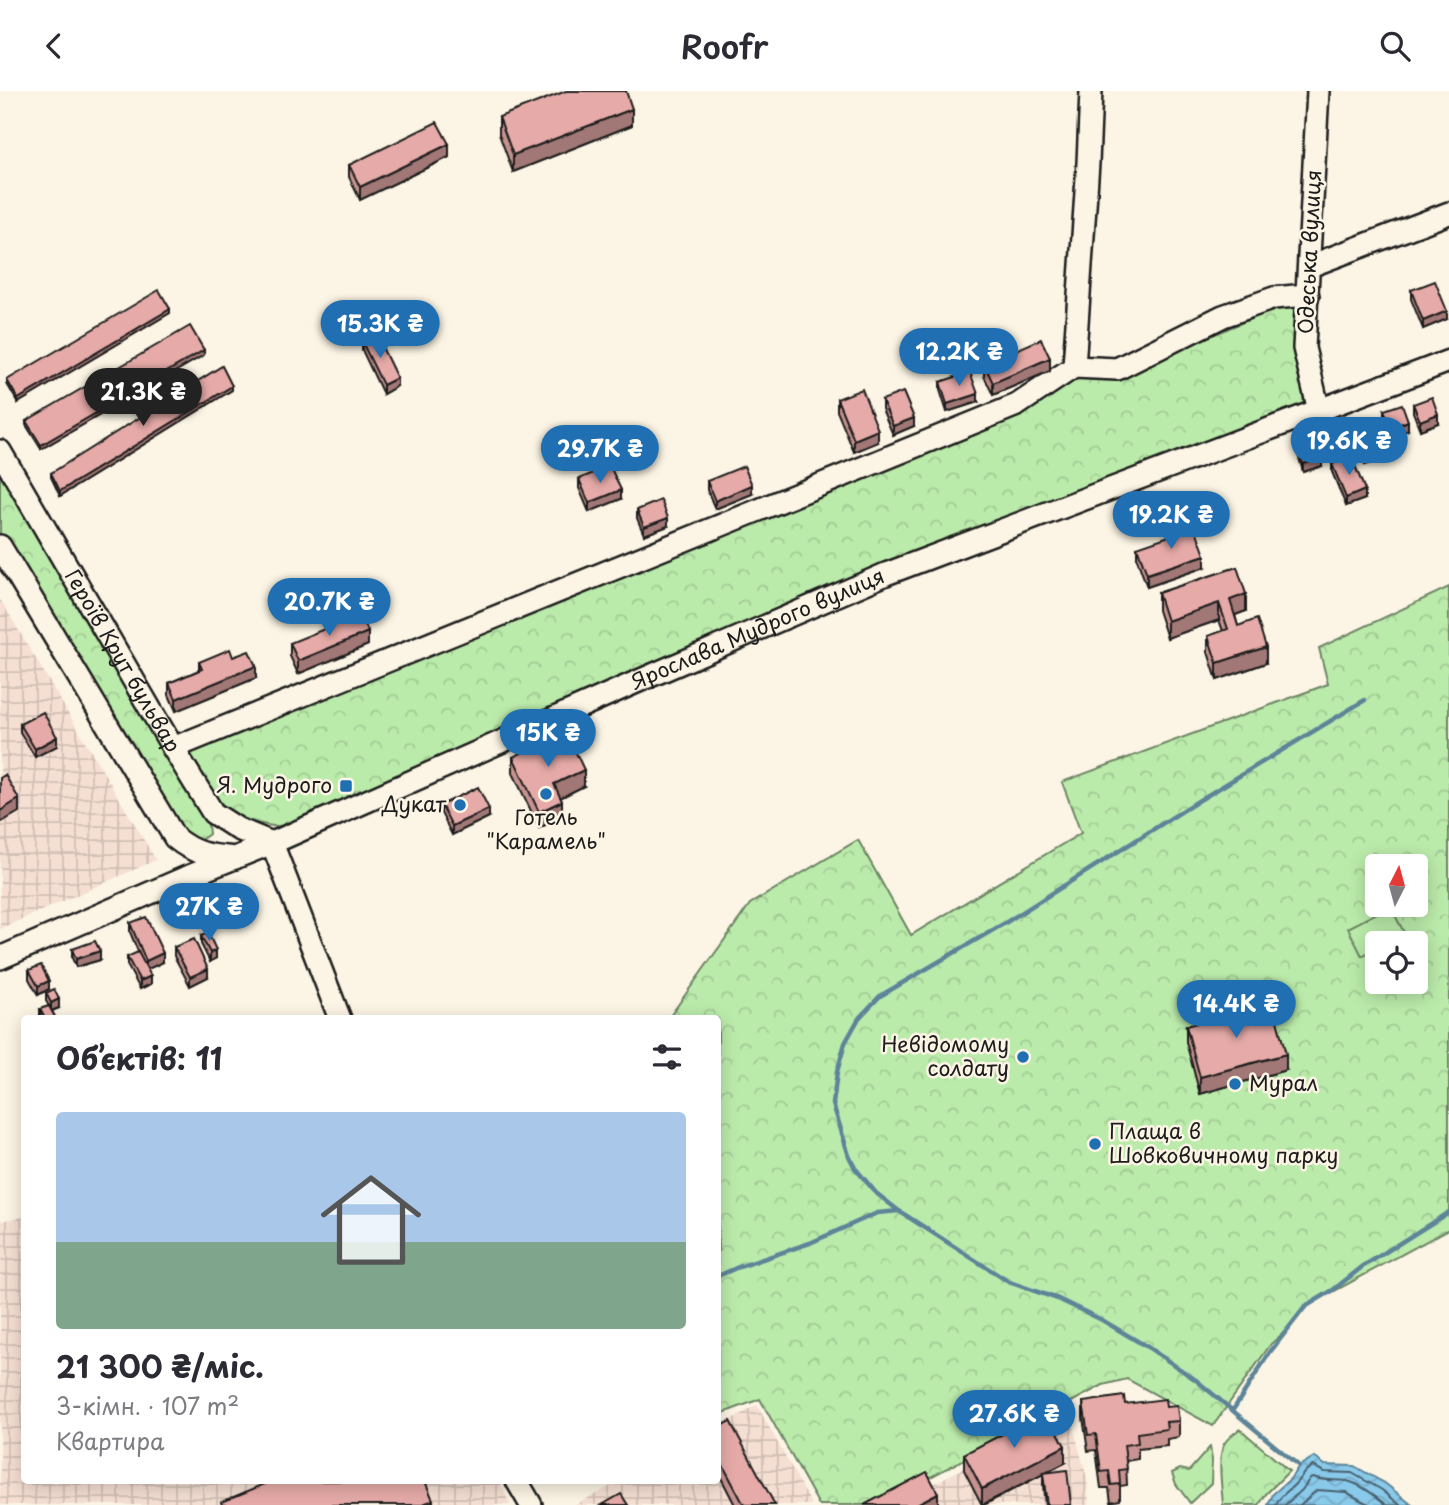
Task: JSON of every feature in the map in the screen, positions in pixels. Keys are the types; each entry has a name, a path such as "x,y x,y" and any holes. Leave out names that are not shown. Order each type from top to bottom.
{"street":[{"path":"1074,367 1088,163 1090,91"},
{"name":"Одеська вулиця","path":"1318,91 1304,348 1319,411"},
{"path":"1310,266 1449,213"},
{"path":"173,748 1017,405 1074,367 1117,369 1223,316 1274,298 1308,296"},
{"name":"Ярослава Мудрого вулиця","path":"0,958 187,877 237,859 886,573 1449,361"},
{"name":"Героїв Крут бульвар","path":"0,451 213,813 238,829 272,843"},
{"name":"Героїв Крут бульвар","path":"0,546 175,838 202,854 237,859"},
{"path":"272,843 338,1015"},
{"path":"519,1484 531,1505"}],"shaded area":[{"path":"0,599 156,860 0,929"},
{"path":"21,1218 21,1484 501,1484 510,1505 0,1505 0,1221"},
{"path":"757,1405 812,1505 575,1505 614,1484 721,1484 721,1425"},
{"path":"1070,1414 1087,1479 1089,1505 891,1505"}],"green space":[{"path":"1298,306 1306,371 1303,404 1287,414 293,822 272,826 235,815 216,798 186,752 1075,377 1119,375 1269,311"},
{"path":"0,467 208,824 209,834 197,843 188,840 0,535"},
{"path":"1449,587 1449,1229 1305,1307 1287,1330 1271,1344 1213,1426 1127,1379 1103,1385 878,1505 819,1505 760,1399 721,1414 721,1015 671,1015 750,904 858,840 911,935 1081,833 1062,782 1328,684 1319,648"},
{"path":"1369,917 1396,917 1403,931 1365,931 1365,954 1362,956 1348,928"},
{"path":"1240,1429 1289,1471 1259,1505 1223,1505 1220,1474 1222,1450 1227,1439"},
{"path":"1210,1447 1211,1483 1190,1503 1176,1484 1172,1473 1180,1469 1189,1471"}],"water":[{"path":"1314,1457 1325,1465 1354,1466 1386,1484 1412,1505 1268,1505 1273,1494 1290,1479 1299,1466"}],"building":[{"path":"566,91 626,91 632,109 513,155 499,117"},
{"path":"437,122 449,144 360,187 349,165"},
{"path":"1435,281 1447,311 1423,321 1411,290"},
{"path":"159,290 170,309 18,399 7,380"},
{"path":"190,326 204,350 41,445 26,421"},
{"path":"376,335 397,378 383,385 362,342"},
{"path":"1041,339 1050,358 993,383 984,364"},
{"path":"222,366 232,386 60,491 51,473"},
{"path":"970,372 978,394 947,404 940,382"},
{"path":"862,389 878,430 854,440 837,399"},
{"path":"903,392 914,418 893,426 882,400"},
{"path":"1432,397 1438,414 1420,421 1413,404"},
{"path":"1402,404 1408,421 1391,428 1384,410"},
{"path":"1372,422 1384,453 1365,461 1352,429"},
{"path":"1315,433 1322,458 1303,464 1296,439"},
{"path":"1351,456 1365,490 1346,498 1332,464"},
{"path":"610,466 621,490 589,503 579,479"},
{"path":"744,466 752,485 715,501 707,481"},
{"path":"661,500 668,518 644,527 637,510"},
{"path":"1195,527 1205,555 1147,574 1137,547"},
{"path":"1237,567 1246,594 1230,600 1238,626 1257,619 1266,647 1217,663 1208,636 1228,629 1219,603 1167,621 1158,593"},
{"path":"361,614 368,632 298,661 290,643"},
{"path":"230,649 233,657 249,651 256,666 176,699 169,683 202,669 199,662"},
{"path":"43,712 57,737 35,749 20,724"},
{"name":"Готель \"Карамель\"","path":"566,731 584,770 554,784 562,801 539,812 513,757"},
{"path":"5,775 19,799 0,811 0,778"},
{"path":"478,787 489,809 452,826 441,805"},
{"path":"193,900 199,913 188,917 181,904"},
{"path":"146,917 163,953 146,961 130,923"},
{"path":"208,933 216,950 210,953 201,936"},
{"path":"194,939 208,969 190,977 174,947"},
{"path":"95,941 100,951 76,959 72,949"},
{"path":"138,952 151,976 140,981 127,957"},
{"path":"41,965 49,981 38,986 29,970"},
{"path":"54,989 59,999 51,1003 46,993"},
{"path":"1272,1002 1286,1054 1200,1077 1186,1026"},
{"path":"49,1006 54,1015 43,1015 40,1009"},
{"path":"1124,1396 1125,1404 1165,1399 1166,1407 1177,1406 1179,1421 1166,1422 1167,1429 1137,1433 1138,1443 1124,1445 1127,1469 1119,1470 1120,1484 1111,1485 1109,1471 1101,1472 1096,1434 1088,1435 1083,1402"},
{"path":"1047,1411 1065,1446 982,1489 964,1454"},
{"path":"730,1421 775,1505 744,1505 721,1462 721,1426"},
{"path":"1067,1470 1071,1505 1047,1505 1043,1473"},
{"path":"927,1472 938,1493 915,1505 864,1505"},
{"path":"265,1484 426,1484 433,1500 421,1505 222,1505 221,1502"},
{"path":"621,1494 628,1505 602,1505"}],"waterway":[{"path":"899,1211 876,1193 855,1168 833,1104 837,1072 845,1043 859,1018 880,996 1005,923 1365,700"},
{"path":"721,1275 810,1243 877,1213 899,1211 1009,1282 1058,1299 1102,1320 1149,1348 1196,1380 1299,1466"},
{"path":"1233,1410 1270,1352 1305,1307 1449,1212"}],"place":[{"name":"Я. Мудрого","path":"346,786"},
{"name":"Готель \"Карамель\"","path":"546,794"},
{"name":"Дукат","path":"460,805"},
{"name":"Невідомому солдату","path":"1023,1057"},
{"name":"Мурал","path":"1235,1084"},
{"name":"Плаща в Шовковичному парку","path":"1095,1144"}]}
